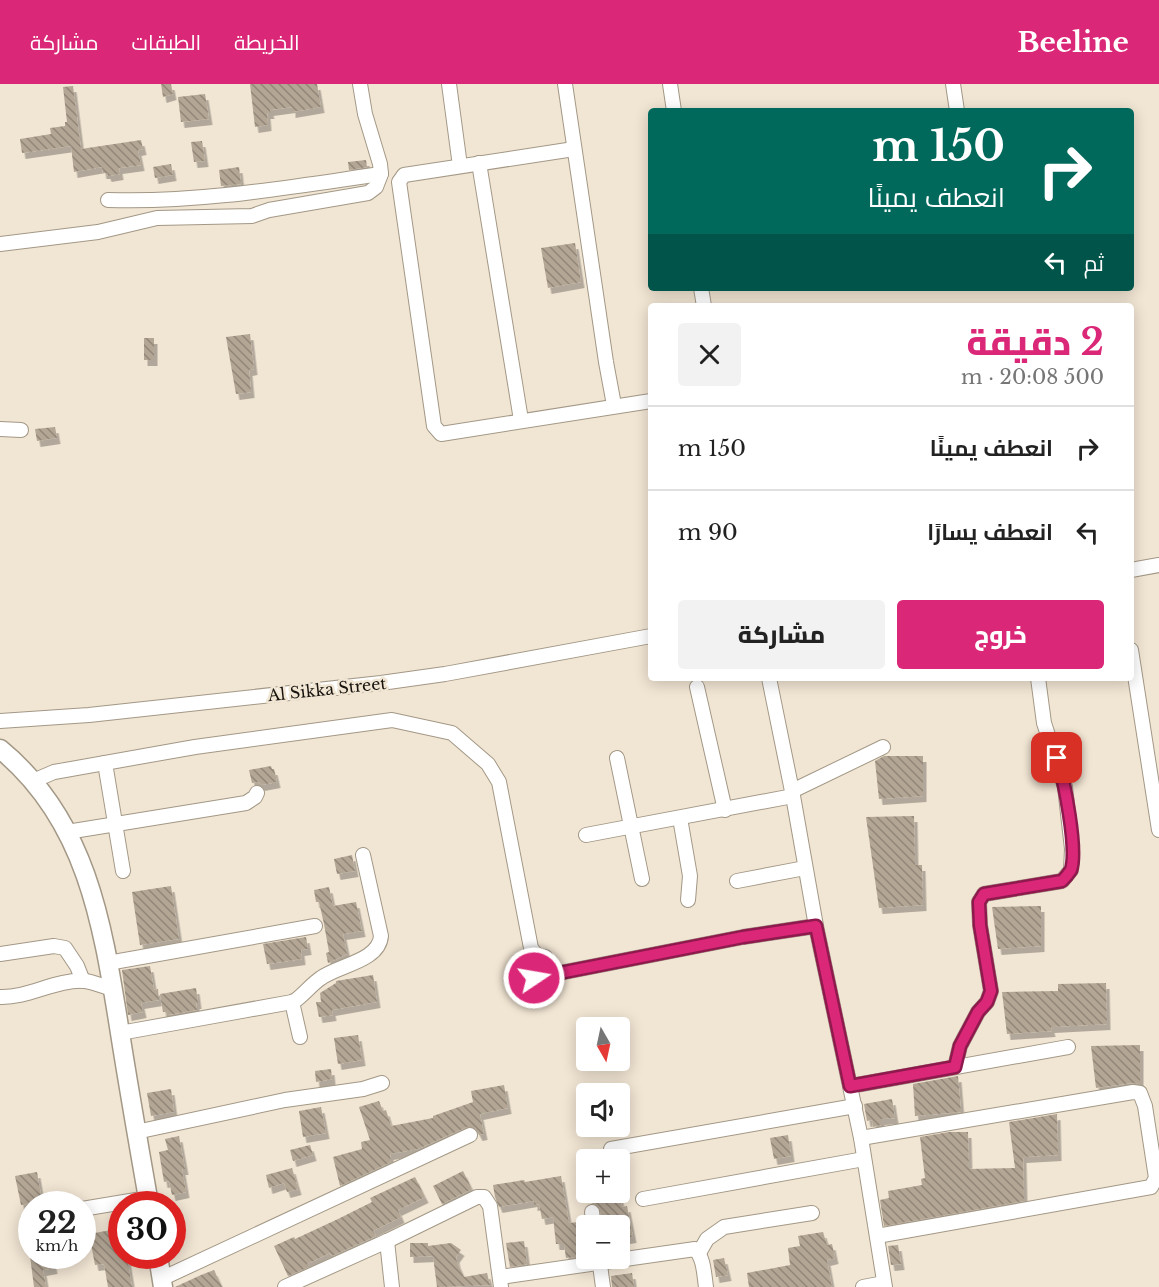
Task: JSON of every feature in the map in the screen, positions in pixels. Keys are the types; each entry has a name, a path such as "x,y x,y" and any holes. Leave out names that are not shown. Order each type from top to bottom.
{"main road":[{"path":"0,749 46,797 67,832 90,884 113,989 146,1191"}],"street":[{"path":"0,244 98,232 140,221 252,216 269,210 368,193 376,187 381,174 365,114 360,84"},
{"path":"449,84 460,166"},
{"path":"565,84 614,405"},
{"path":"670,84 674,108"},
{"path":"953,84 957,108"},
{"path":"574,149 404,175 399,182 434,426 441,434 648,401"},
{"path":"479,163 521,420"},
{"path":"108,200 171,200 267,190 381,174"},
{"path":"267,190 269,210"},
{"path":"171,200 173,218"},
{"path":"0,429 21,430"},
{"path":"1134,569 1159,565"},
{"name":"Al Sikka Street","path":"0,721 89,716 381,683 648,637"},
{"path":"1134,669 1159,830"},
{"path":"770,681 816,926 855,1106 885,1285 863,1287"},
{"path":"955,1067 960,1046 978,1012 987,1002 991,991 980,925 979,902 984,894 1062,881 1071,870 1072,849 1065,786 1044,723 1038,681"},
{"path":"697,687 725,810"},
{"path":"33,781 54,772 195,747 392,720 452,733 488,764 499,782 531,948 537,956 545,957"},
{"path":"586,835 725,810 792,794 883,747"},
{"path":"617,758 642,879"},
{"path":"105,763 123,872"},
{"path":"67,832 246,803 255,797 257,792"},
{"path":"680,818 690,876 688,900"},
{"path":"120,1033 292,1002 322,977 373,953 380,943 381,936 363,855"},
{"path":"737,881 806,868"},
{"path":"108,963 315,926"},
{"path":"534,978 743,937 816,926"},
{"path":"0,954 54,946 65,948 77,966 83,981"},
{"path":"0,997 14,998 40,989 83,981 113,989"},
{"path":"292,1002 300,1037"},
{"path":"850,1086 1068,1047"},
{"path":"136,1132 285,1100 363,1089 382,1083"},
{"path":"861,1138 1133,1092 1140,1093 1145,1106 1156,1178 1151,1187 877,1236"},
{"path":"611,1149 855,1106"},
{"path":"162,1283 470,1135"},
{"path":"643,1199 864,1159"},
{"path":"285,1287 477,1197 484,1197 490,1206 501,1282 576,1266"},
{"path":"699,1253 707,1239 724,1227 812,1213"},
{"path":"387,1241 392,1287"},
{"path":"630,1257 687,1248 694,1249 699,1253 706,1287"},
{"path":"601,1269 603,1287"}],"building":[{"path":"161,84 171,84 173,94 163,97"},
{"path":"250,84 317,84 321,107 292,112 292,107 270,110 271,113 267,113 268,125 255,127"},
{"path":"73,86 81,149 141,140 143,149 138,150 141,165 119,168 120,174 108,176 107,173 103,173 102,167 74,172 71,146 22,153 20,139 51,134 50,128 65,126 67,122 63,87"},
{"path":"205,94 209,119 181,122 178,97"},
{"path":"202,141 205,161 194,162 191,142"},
{"path":"366,160 367,167 349,170 348,162"},
{"path":"171,164 173,175 155,178 153,167"},
{"path":"239,167 241,184 221,186 219,170"},
{"path":"575,243 581,282 548,288 541,248"},
{"path":"250,334 254,369 249,370 251,392 236,394 226,337"},
{"path":"144,338 154,338 154,360 144,360"},
{"path":"55,427 57,438 37,441 35,429"},
{"path":"884,756 923,756 923,796 879,799 875,761"},
{"path":"271,766 277,782 261,785 259,782 252,783 249,770"},
{"path":"914,816 915,865 922,865 923,905 879,908 866,817"},
{"path":"352,855 355,871 337,874 334,859"},
{"path":"171,886 179,939 140,945 132,892"},
{"path":"329,887 333,906 356,902 362,931 343,934 347,954 328,963 326,953 329,952 324,924 314,890"},
{"path":"1041,906 1041,946 998,949 992,907"},
{"path":"306,937 308,949 301,950 302,959 267,964 263,944"},
{"path":"150,966 154,990 158,989 159,1000 141,1003 143,1012 128,1015 122,970"},
{"path":"373,975 377,1002 332,1010 333,1015 319,1017 316,1002 321,1002 320,993 336,981"},
{"path":"1106,983 1107,1024 1051,1027 1052,1031 1007,1034 1002,992 1058,991 1058,984"},
{"path":"196,988 197,1010 167,1015 163,1012 160,994"},
{"path":"358,1035 362,1060 338,1064 334,1038"},
{"path":"1140,1045 1140,1084 1131,1083 1096,1088 1091,1046"},
{"path":"331,1069 332,1079 316,1082 315,1071"},
{"path":"958,1076 961,1112 915,1116 913,1084"},
{"path":"504,1085 508,1108 480,1114 484,1134 479,1135 475,1127 467,1127 418,1149 390,1154 391,1162 340,1186 333,1157 362,1149 361,1142 370,1140 359,1107 379,1101 383,1111 386,1110 391,1126 433,1118 433,1116 473,1102 471,1091"},
{"path":"171,1089 174,1112 151,1116 147,1093"},
{"path":"892,1099 895,1118 881,1119 881,1125 873,1127 872,1120 867,1121 864,1104"},
{"path":"321,1107 326,1133 303,1137 299,1111"},
{"path":"1057,1114 1058,1155 1023,1157 1024,1201 884,1226 880,1200 889,1198 888,1191 922,1185 921,1179 925,1178 920,1137 949,1132 968,1132 969,1169 1015,1168 1009,1122"},
{"path":"788,1135 791,1156 774,1159 770,1138"},
{"path":"179,1136 185,1169 182,1169 186,1191 171,1191 169,1181 164,1182 159,1152 168,1150 165,1139"},
{"path":"310,1145 313,1155 293,1161 290,1150"},
{"path":"292,1168 298,1189 287,1192 284,1183 269,1188 266,1175"},
{"path":"463,1171 472,1189 442,1204 433,1186"},
{"path":"37,1172 40,1191 18,1191 15,1176"},
{"path":"561,1176 569,1223 576,1222 576,1257 566,1258 564,1244 556,1244 553,1217 542,1219 539,1204 534,1205 534,1201 499,1207 493,1185 524,1180 525,1182"},
{"path":"415,1177 425,1197 398,1210 401,1217 373,1231 376,1236 332,1256 330,1253 307,1264 309,1267 288,1276 274,1246 338,1219 372,1202 370,1198"},
{"path":"591,1203 621,1203 622,1207 627,1206 629,1215 601,1215 599,1207"},
{"path":"630,1222 633,1237 630,1237"},
{"path":"108,1231 108,1269 129,1269 132,1287 108,1287 104,1264 96,1265 96,1233"},
{"path":"823,1232 827,1245 832,1244 835,1258 827,1260 832,1287 749,1287 747,1273 790,1265 788,1248 800,1246 798,1236"},
{"path":"524,1241 527,1264 510,1267 506,1243"},
{"path":"410,1243 428,1243 428,1246 451,1243 461,1250 456,1257 464,1277 487,1273 490,1285 437,1287 433,1256 410,1257"},
{"path":"898,1245 901,1264 891,1265 888,1246"},
{"path":"724,1258 728,1275 716,1277 713,1260"},
{"path":"32,1269 48,1269 43,1270 46,1287 34,1287"},
{"path":"214,1270 222,1287 175,1287 201,1275"},
{"path":"632,1273 634,1287 612,1287 611,1276"}],"route":[{"path":"534,978 743,937 816,926 850,1086 955,1067 960,1046 978,1012 987,1002 991,991 980,925 979,902 984,894 1062,881 1071,870 1072,849 1065,786 1057,758"}]}
